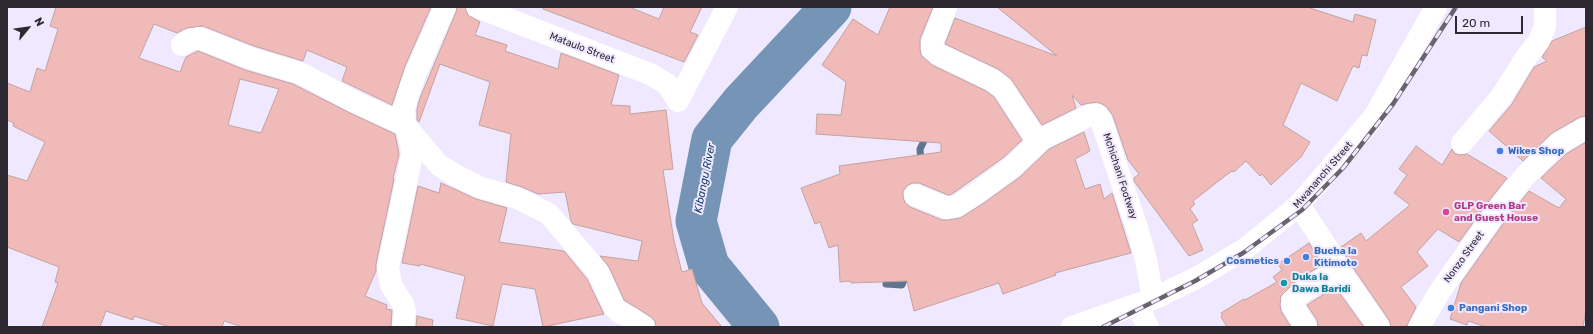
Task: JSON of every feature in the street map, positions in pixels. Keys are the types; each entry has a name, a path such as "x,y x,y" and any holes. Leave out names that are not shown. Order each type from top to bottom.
{"street":[{"path":"403,327 405,311 403,304 392,285 388,267 412,155 411,144 405,125 404,108 408,94 445,7"},
{"name":"Mataulo Street","path":"477,7 650,74 666,84 678,101 727,7"},
{"path":"946,7 932,43 932,50 992,80 1003,88 1032,135 1036,139 1042,139"},
{"name":"Mwananchi Street","path":"1072,327 1145,302 1198,277 1245,249 1299,205 1374,117 1436,7"},
{"path":"1462,143 1501,97 1525,59 1539,41 1544,27 1545,7"},
{"path":"182,45 189,40 199,38 250,58 302,74 355,102 405,125 439,165 456,176 479,187 517,198 549,214 598,272 614,307 619,312 644,327"},
{"name":"Mchichani Footway","path":"915,195 947,208 957,206 1012,167 1042,139 1090,115 1097,115 1101,120 1146,260 1145,302"},
{"name":"Nonzo Street","path":"1419,327 1444,284 1498,210 1526,175 1558,144 1586,128"},
{"path":"1299,205 1328,249 1339,270 1379,327"},
{"path":"1306,327 1292,301 1303,291 1339,270"},
{"path":"1145,302 1148,327"}],"building":[{"path":"56,7 431,7 405,66 392,105 342,81 347,67 307,50 303,61 254,46 203,26 187,28 177,33 154,24 139,58 180,72 186,57 198,51 245,70 293,84 395,134 399,154 376,264 376,271 365,296 387,305 386,309 392,310 391,327 243,327 224,321 222,327 170,327 134,316 133,320 106,311 100,327 42,327 58,283 55,282 59,267 7,247 7,175 27,181 45,142 13,126 14,123 7,120 7,83 30,92 37,68 45,71 58,29 50,26","holes":["240,79 279,89 261,133 228,125"]},
{"path":"457,7 465,7 468,15 480,22 475,35 507,45 505,51 558,69 561,53 619,75 611,105 630,106 630,114 666,110 673,169 663,170 674,241 682,272 692,269 702,303 722,327 656,327 655,321 651,317 624,300 609,267 600,256 638,261 642,241 573,224 571,221 565,192 538,194 506,182 511,134 479,125 490,82 440,64 419,122 417,120 417,109 420,98"},
{"path":"543,7 629,7 659,19 664,7 702,7 690,32 698,35 684,62 543,9"},
{"path":"890,7 933,7 920,39 921,55 932,65 986,91 994,97 1022,140 1004,157 952,194 948,195 919,183 908,185 903,191 905,203 910,207 942,220 960,218 1020,177 1049,149 1084,132 1090,151 1075,159 1085,189 1100,184 1104,199 1112,193 1131,253 1055,273 1056,275 1003,294 999,283 914,311 907,281 840,282 838,245 829,248 820,222 815,224 801,188 840,174 839,166 941,152 941,143 816,134 817,114 841,115 846,82 822,65 853,19 878,35"},
{"path":"997,7 1307,7 1353,22 1355,14 1376,20 1367,56 1362,55 1359,68 1353,66 1337,101 1301,83 1283,125 1310,142 1301,157 1271,185 1262,174 1260,176 1246,161 1234,172 1232,171 1193,201 1195,204 1190,209 1198,220 1192,224 1203,250 1189,256 1134,181 1134,178 1139,174 1128,160 1113,116 1107,107 1097,102 1081,105 1072,95 1076,108 1042,125 1010,78 998,69 945,44 955,18 1057,56"},
{"path":"1586,27 1586,116 1580,117 1552,133 1523,161 1489,131 1512,104 1534,67 1547,61 1542,57 1552,41"},
{"path":"1586,142 1586,310 1583,327 1486,327 1468,321 1467,325 1450,319 1461,283 1508,217 1529,191 1559,208 1566,199 1541,178 1566,154"},
{"path":"1416,146 1442,165 1452,149 1454,153 1459,155 1467,154 1507,178 1459,242 1438,229 1417,252 1428,266 1401,287 1416,307 1407,326 1391,327 1389,320 1350,263 1341,247 1361,233 1366,241 1410,205 1394,193 1407,175 1399,169"},
{"path":"441,183 476,199 507,208 499,242 564,251 587,279 604,314 543,327 535,289 502,284 493,326 456,318 465,276 420,264 420,266 402,263 418,186 439,193"},
{"path":"1309,243 1322,265 1297,280 1281,296 1281,311 1291,327 1227,327 1221,317 1221,313 1277,282 1273,277 1282,270 1278,264"},
{"path":"1335,287 1364,327 1318,327 1317,320 1307,305"},
{"path":"417,316 433,320 432,327 416,327"}],"waterway":[{"name":"Kibangu River","path":"759,327 709,266 696,221 712,139 741,103 831,7"},
{"path":"921,162 920,149 928,133"},
{"path":"886,284 902,285 907,273"}],"railway":[{"path":"1103,327 1195,281 1243,253 1302,210 1343,168 1393,104 1456,7"}],"place":[{"name":"Wikes Shop","path":"1500,151"},
{"name":"GLP Green Bar and Guest House","path":"1446,212"},
{"name":"Bucha la Kitimoto","path":"1306,257"},
{"name":"Cosmetics","path":"1287,261"},
{"name":"Duka la Dawa Baridi","path":"1284,283"},
{"name":"Pangani Shop","path":"1451,308"}]}
